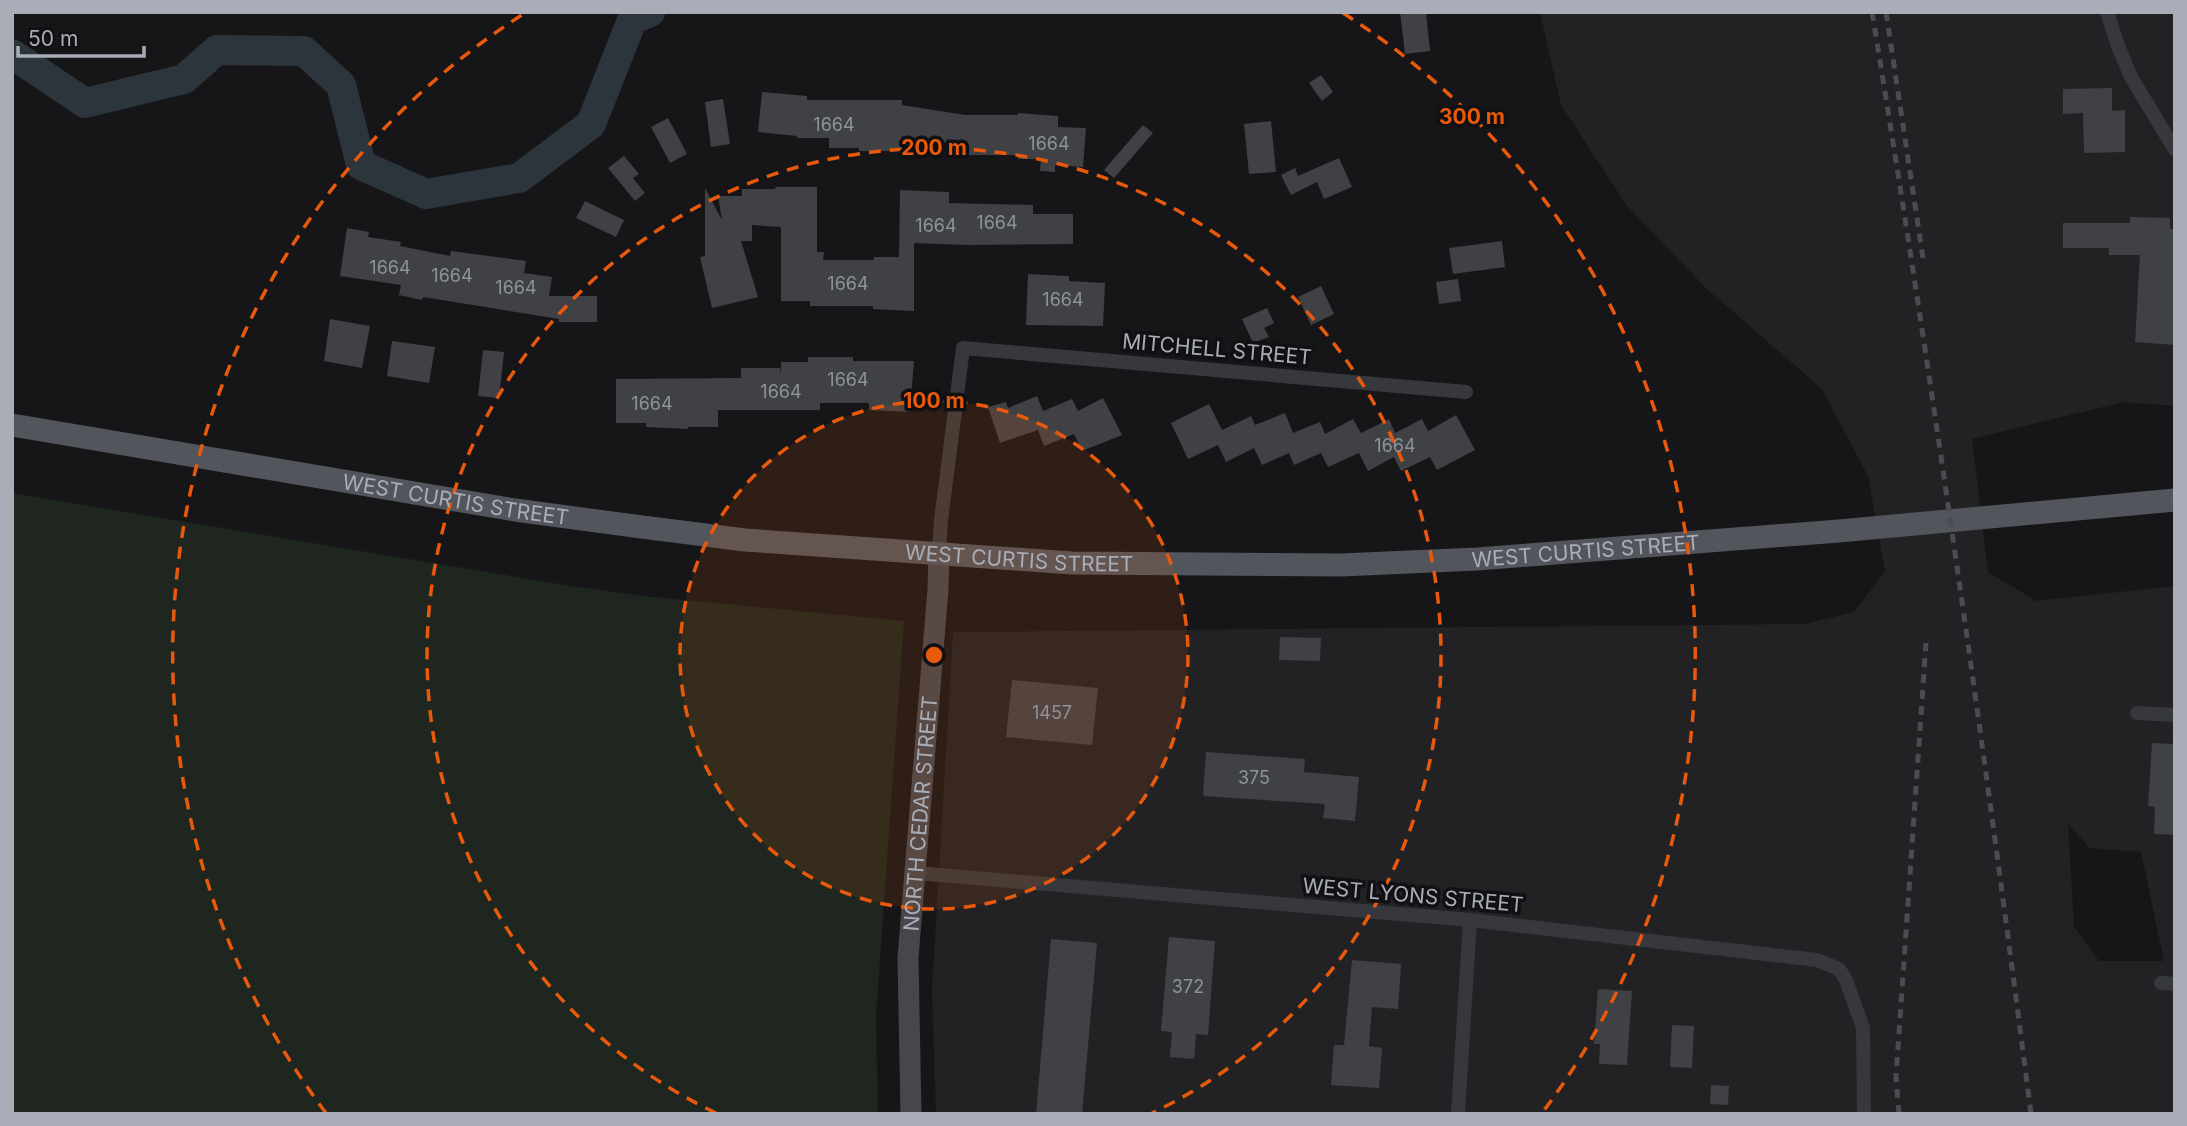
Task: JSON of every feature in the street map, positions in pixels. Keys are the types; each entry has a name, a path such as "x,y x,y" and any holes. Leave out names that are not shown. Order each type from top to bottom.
{"main road":[{"name":"WEST CURTIS STREET","path":"12,425 566,517 745,540 1072,563 1341,565 1477,559 1839,531 2175,500"}],"street":[{"path":"2107,12 2131,77 2175,150"},
{"name":"MITCHELL STREET","path":"963,348 1466,392"},
{"name":"NORTH CEDAR STREET","path":"911,1114 908,958 938,589 941,520 963,348"},
{"path":"2137,713 2175,715"},
{"name":"WEST LYONS STREET","path":"916,873 1470,920 1817,960 1839,969 1846,980 1863,1028 1864,1114"},
{"path":"1458,1114 1470,920"}],"shaded area":[{"path":"1540,12 2175,12 2175,406 2123,402 1972,439 1988,572 2036,601 2175,586 2175,1114 936,1114 932,990 953,632 1805,624 1854,612 1885,572 1868,476 1822,389 1707,289 1627,206 1561,105","holes":["2068,824 2090,848 2141,852 2164,961 2099,961 2074,927"]},
{"path":"12,493 571,586 643,596 904,621 876,1016 878,1114 12,1114"}],"building":[{"path":"1400,12 1426,12 1430,51 1405,54"},
{"path":"1321,75 1333,92 1322,101 1309,83"},
{"path":"2112,88 2112,111 2125,110 2125,152 2084,153 2083,113 2063,114 2063,89"},
{"path":"762,92 807,96 807,100 902,100 902,105 965,115 1018,113 1058,116 1058,127 1086,128 1083,167 1055,165 1055,172 1040,171 1041,159 1018,159 1018,155 953,155 953,144 902,136 902,151 859,151 859,148 829,148 829,138 797,138 758,132"},
{"path":"723,99 730,144 711,147 705,102"},
{"path":"668,118 687,154 670,163 651,127"},
{"path":"1271,121 1276,172 1249,174 1244,124"},
{"path":"1143,125 1153,133 1114,178 1104,170"},
{"path":"624,156 639,174 633,178 645,193 635,201 608,168"},
{"path":"1339,158 1352,187 1324,199 1317,182 1291,195 1281,175 1295,168 1298,176"},
{"path":"817,187 817,252 824,252 823,260 899,257 900,190 949,192 949,203 1033,205 1033,214 1073,214 1073,244 914,243 914,311 873,309 873,306 810,306 810,301 781,301 781,227 752,225 752,241 741,241 758,297 712,308 700,257 705,256 705,188 722,220 718,196 742,196 742,189"},
{"path":"585,201 624,220 616,237 576,218"},
{"path":"2130,217 2170,218 2170,229 2175,229 2175,345 2135,342 2140,255 2109,255 2109,248 2063,248 2063,223 2130,223"},
{"path":"347,228 369,232 368,237 401,242 400,246 450,256 451,251 526,261 524,273 552,277 549,296 597,296 597,322 559,322 559,319 423,297 422,300 399,295 401,285 340,276"},
{"path":"1502,241 1505,267 1453,274 1449,248"},
{"path":"1028,274 1069,276 1069,281 1105,283 1103,326 1026,325"},
{"path":"1458,279 1461,301 1439,304 1436,282"},
{"path":"1321,286 1334,314 1311,325 1298,297"},
{"path":"1267,308 1274,323 1264,328 1269,337 1253,343 1242,319"},
{"path":"330,319 370,326 362,368 324,361"},
{"path":"392,341 435,347 429,383 387,376"},
{"path":"483,350 504,352 499,398 478,396"},
{"path":"808,357 853,357 853,361 914,361 910,412 869,410 869,403 820,403 820,410 718,410 718,427 688,429 646,427 646,423 616,423 616,379 741,378 741,368 780,368 781,373 781,362 808,362"},
{"path":"1037,396 1043,411 1072,399 1078,411 1103,398 1122,435 1082,451 1074,434 1044,446 1038,430 1000,443 988,407 1006,402 1008,408"},
{"path":"1209,404 1222,430 1251,416 1255,425 1285,413 1293,433 1320,422 1325,434 1353,419 1361,433 1389,419 1395,433 1422,419 1428,431 1456,415 1475,450 1437,470 1430,457 1401,471 1394,457 1368,471 1359,453 1328,467 1321,453 1294,465 1289,453 1262,465 1254,448 1226,462 1218,445 1188,459 1171,423"},
{"path":"1280,637 1321,638 1320,661 1279,660"},
{"path":"1012,680 1098,688 1092,745 1006,737"},
{"path":"2152,743 2175,744 2175,835 2154,834 2155,807 2148,806"},
{"path":"1206,752 1305,759 1304,772 1359,777 1355,821 1323,818 1325,804 1203,796"},
{"path":"1169,937 1215,941 1208,1035 1196,1034 1194,1059 1170,1057 1172,1032 1161,1031"},
{"path":"1051,939 1097,943 1082,1114 1036,1114"},
{"path":"1352,960 1401,964 1398,1009 1372,1007 1369,1046 1382,1048 1379,1088 1331,1085 1334,1045 1344,1045"},
{"path":"1598,989 1632,991 1627,1065 1599,1064 1600,1044 1594,1044"},
{"path":"1672,1025 1694,1026 1692,1068 1670,1067"},
{"path":"1711,1085 1729,1086 1728,1105 1710,1104"}],"waterway":[{"path":"12,54 85,103 184,79 217,50 304,51 341,85 361,165 426,194 519,178 591,124 632,20 650,12"}],"railway":[{"path":"1872,12 1956,562 2031,1114"},
{"path":"1886,12 1923,258"},
{"path":"1899,1114 1896,1077 1926,643"}]}
